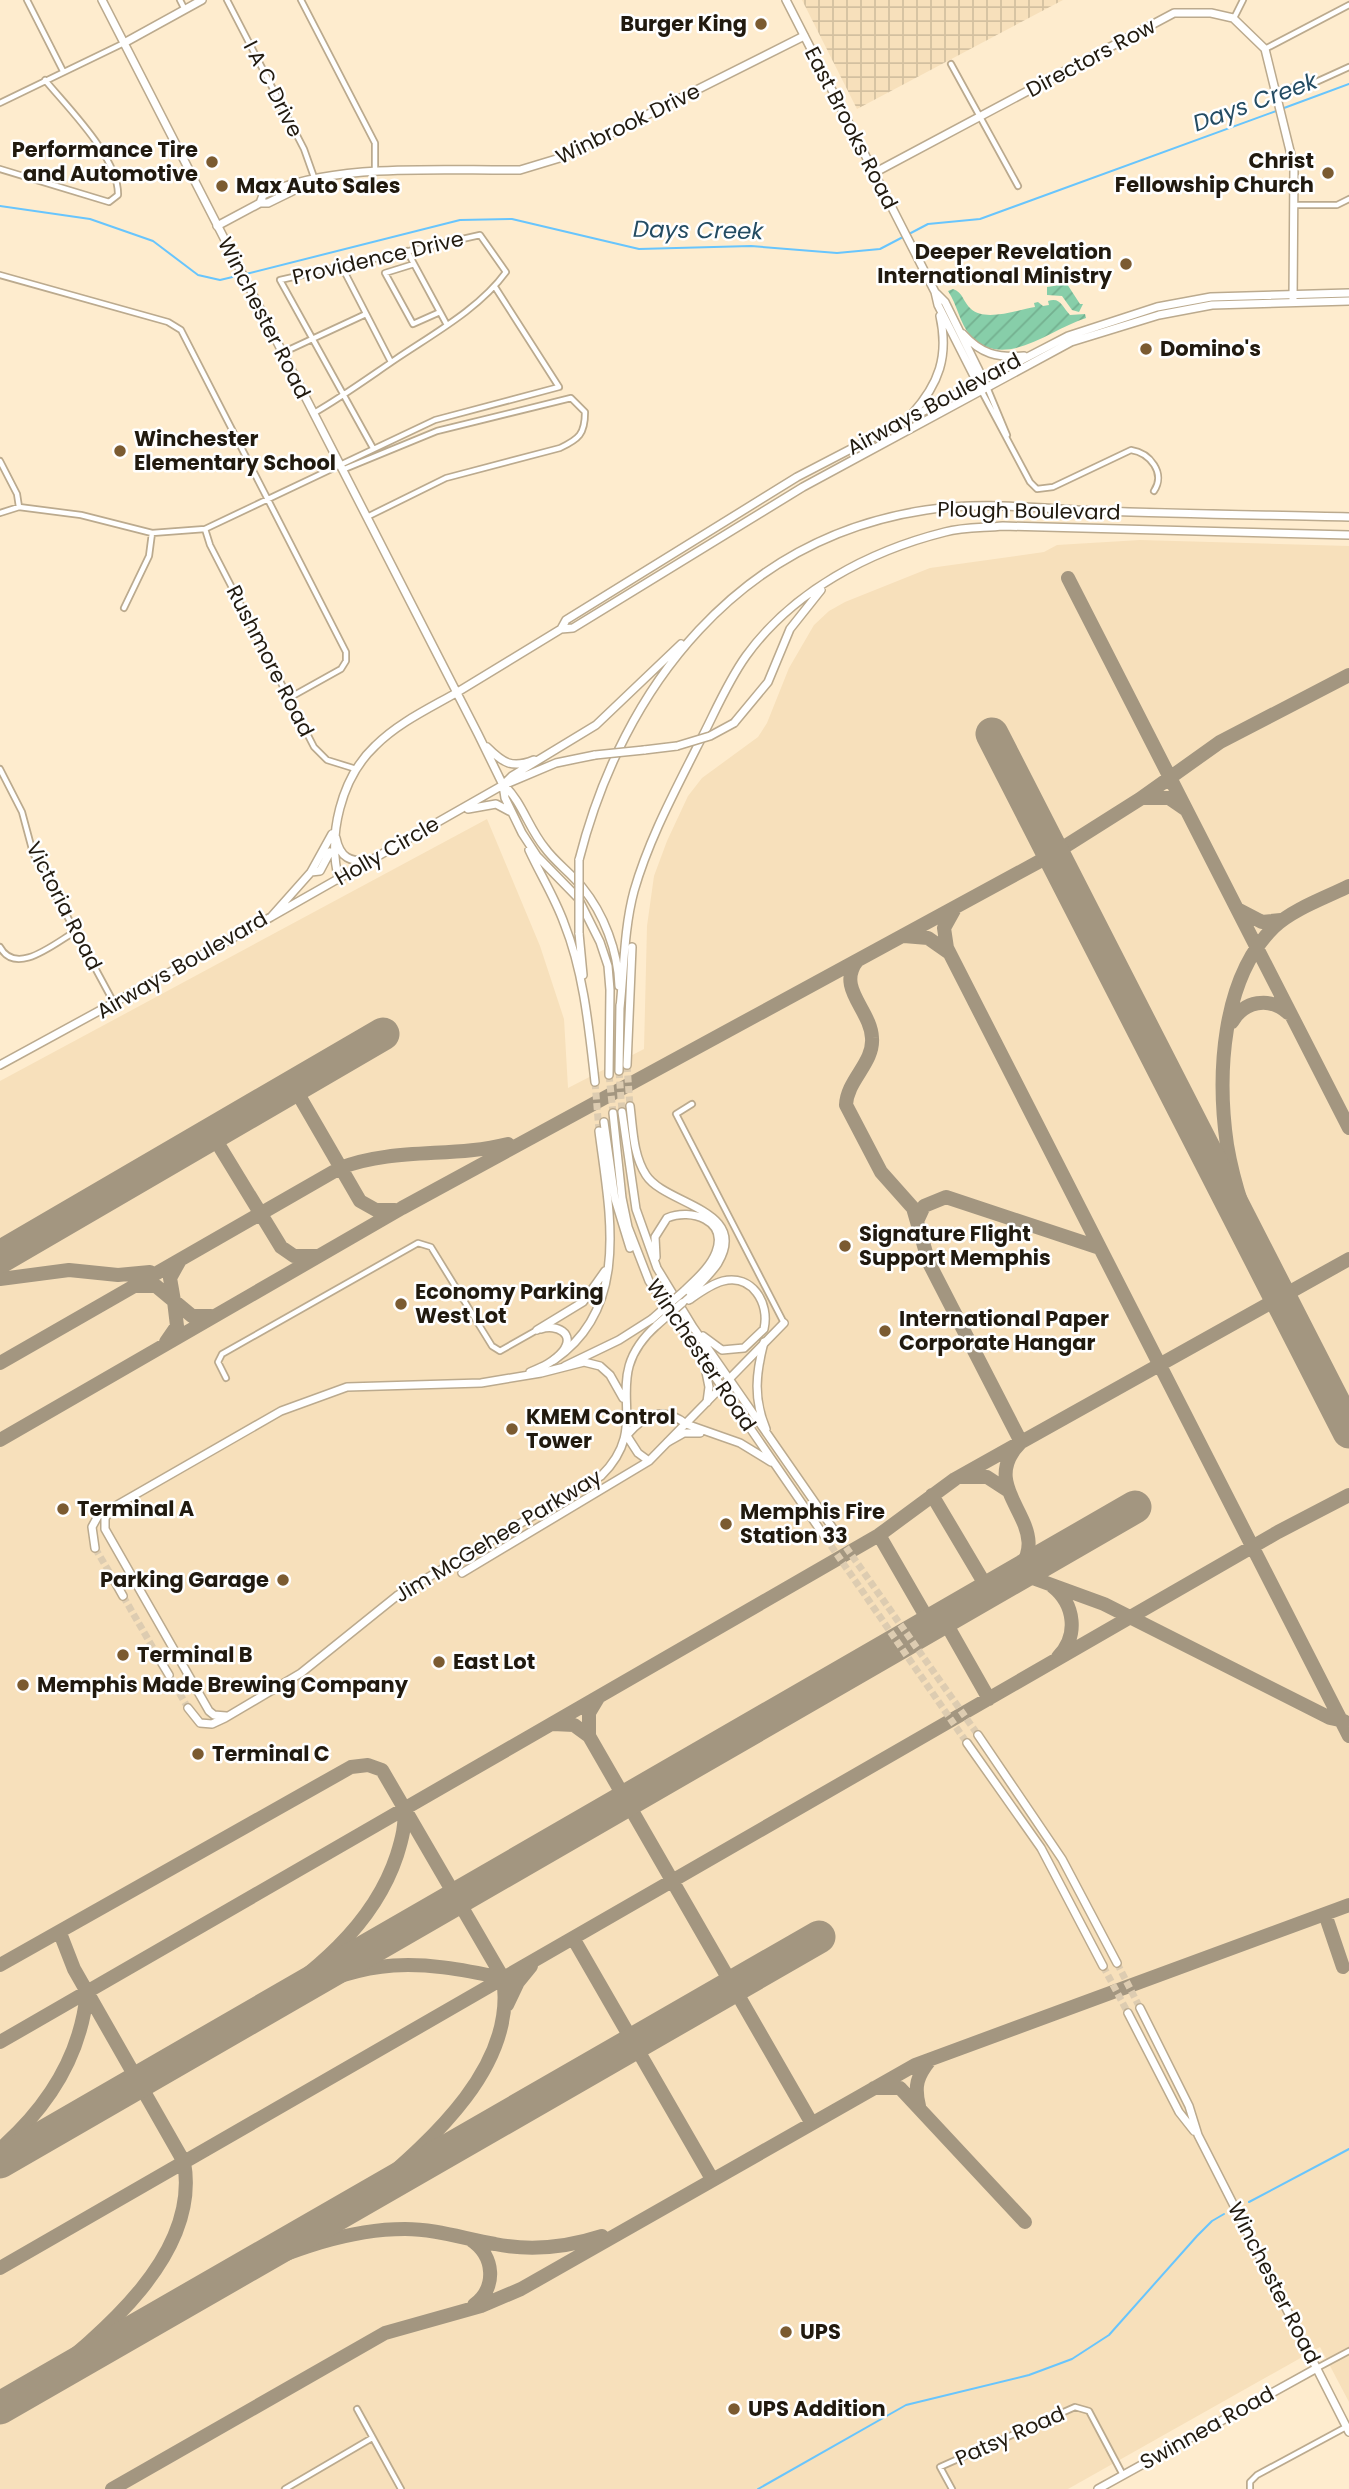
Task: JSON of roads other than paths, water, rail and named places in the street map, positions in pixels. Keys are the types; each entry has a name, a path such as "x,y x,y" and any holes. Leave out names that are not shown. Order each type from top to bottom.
{"main road":[{"name":"Winchester Road","path":"102,0 281,354 483,743 503,785 512,815 544,863 578,898 600,942 608,966 610,990 609,1075"},
{"path":"124,43 202,0"},
{"name":"East Brooks Road","path":"786,0 935,292 938,305 982,385"},
{"name":"Directors Row","path":"874,173 1174,13 1212,13 1233,18"},
{"path":"1233,18 1265,49 1294,167 1293,298"},
{"name":"Winbrook Drive","path":"217,226 260,202 263,195 298,181 375,172 517,170 539,166 563,158 804,36"},
{"name":"East Brooks Road","path":"935,292 945,302 959,329 982,385"},
{"name":"Airways Boulevard","path":"1293,298 1349,293"},
{"name":"Airways Boulevard","path":"0,1065 271,917 311,873 334,831 358,770 373,747 389,734 561,629 573,628 803,487 982,385 1107,321 1157,307 1211,297 1349,301"},
{"path":"909,417 931,391 942,365 944,335 938,305"},
{"path":"959,329 973,345 988,354 1028,355"},
{"name":"Airways Boulevard","path":"561,629 566,620 797,477 909,417 982,385 1028,355 1057,345"},
{"name":"Plough Boulevard","path":"587,1014 579,933 579,860 594,803 614,760 663,675 694,632 760,576 819,541 861,525 926,510 978,506 1277,517 1349,517"},
{"name":"Plough Boulevard","path":"631,915 649,847 730,682 745,657 778,620 829,581 865,559 948,531 989,527 1349,536"},
{"path":"503,785 556,763 595,755 677,746 710,736 734,723 768,682 790,629 829,581"},
{"path":"503,785 512,776 561,749 596,725 694,632"},
{"path":"483,743 506,765 515,766 561,749"},
{"name":"Winchester Road","path":"503,785 513,793 545,849 581,886 598,912 616,961 620,1008 619,1071"},
{"name":"Holly Circle","path":"271,917 503,785"},
{"path":"457,812 496,804 505,807 512,815"},
{"path":"334,831 338,846 348,860 372,860"},
{"name":"Airways Boulevard","path":"334,831 332,847 339,880"},
{"path":"522,833 565,924 587,1014 595,1082"},
{"path":"311,873 320,871 332,847"},
{"path":"620,1008 631,915"},
{"path":"627,1065 631,915"},
{"path":"631,1106 635,1147 647,1177 667,1194 714,1217 723,1235 722,1255 716,1266 682,1303"},
{"name":"Winchester Road","path":"622,1112 636,1209 657,1268 693,1327 834,1530"},
{"name":"Winchester Road","path":"613,1113 622,1198 628,1227 649,1281 825,1537"},
{"path":"604,1122 621,1223 649,1281"},
{"path":"521,1377 554,1360 577,1342 593,1320 602,1296 610,1257 608,1200 599,1130"},
{"path":"649,1461 638,1452 627,1436 625,1402 630,1358 654,1322 710,1263 717,1248 715,1230 704,1217 685,1212 667,1218 660,1224 655,1237 657,1268"},
{"path":"537,1330 583,1302 603,1276 610,1257"},
{"path":"565,1366 654,1322 716,1283 736,1280 748,1284 764,1303 764,1329 744,1348 722,1350 693,1327"},
{"path":"461,1573 649,1461 784,1323"},
{"path":"537,1330 552,1326 559,1328 567,1337 565,1349 554,1360"},
{"path":"764,1342 756,1385 758,1408 775,1448"},
{"path":"703,1360 709,1387 707,1402"},
{"path":"95,1548 92,1527 99,1516 281,1411 347,1387 481,1383 521,1377 584,1362 600,1366 610,1374 625,1402"},
{"path":"627,1436 638,1423 655,1414 666,1413 704,1433 740,1443 776,1466"},
{"path":"668,1442 684,1433 704,1433"},
{"name":"Jim McGehee Parkway","path":"188,1708 194,1718 206,1725 230,1716 290,1680 320,1660 398,1595 601,1476 620,1455 627,1436"},
{"path":"113,1508 105,1518 105,1529 209,1711 214,1715 230,1716"},
{"path":"114,1580 123,1596"},
{"path":"160,1660 169,1675"},
{"path":"978,1735 1062,1859 1117,1963"},
{"path":"967,1743 1041,1847 1103,1966"},
{"name":"Winchester Road","path":"1140,2008 1189,2105 1198,2135 1348,2429"},
{"name":"Winchester Road","path":"1128,2013 1179,2112 1198,2135"},
{"name":"Swinnea Road","path":"1098,2489 1317,2368"}],"street":[{"path":"27,0 63,71"},
{"path":"180,0 184,8"},
{"name":"I A C Drive","path":"227,0 304,149 315,180"},
{"path":"301,0 374,143 375,172"},
{"path":"1233,18 1243,0"},
{"path":"1265,49 1349,5"},
{"path":"0,103 124,43"},
{"path":"951,64 1018,186"},
{"path":"1278,95 1349,67"},
{"path":"0,169 109,202 118,195 116,180 102,150 45,80"},
{"path":"1295,205 1337,205 1349,199"},
{"name":"Providence Drive","path":"311,340 280,280 480,234 506,272 495,286"},
{"path":"407,251 447,325"},
{"path":"414,264 385,273 413,324 440,312"},
{"path":"342,267 391,362"},
{"path":"0,275 167,322 181,330 347,656 341,669 289,698"},
{"path":"0,513 19,508 81,515 152,533 205,529 270,501 373,448 435,420 559,387 495,286 447,325 313,414"},
{"path":"281,354 366,314"},
{"path":"311,340 373,448"},
{"name":"East Brooks Road","path":"982,385 1030,482 1037,489 1053,487 1123,452 1142,452 1157,472 1158,483 1154,491"},
{"path":"340,467 437,431 571,398 585,412 583,432 577,440 560,448 446,478 366,517"},
{"path":"0,461 17,494 19,508"},
{"name":"Rushmore Road","path":"205,529 209,545 314,747 327,760 358,770"},
{"path":"124,608 149,556 152,533"},
{"name":"Victoria Road","path":"0,769 22,812 33,853 114,1004"},
{"path":"0,947 12,961 23,961 76,931"},
{"path":"692,1104 676,1114 784,1323"},
{"path":"226,1378 218,1362 222,1353 418,1243 431,1247 492,1346 500,1350 537,1330"},
{"path":"1317,2368 1349,2351"},
{"name":"Patsy Road","path":"952,2489 940,2467 1075,2407 1089,2411 1124,2475"},
{"path":"357,2409 401,2489"},
{"path":"1250,2489 1250,2482 1256,2475 1348,2429"},
{"path":"285,2489 372,2438"}],"waterway":[{"name":"Days Creek","path":"1284,108 1349,84"},
{"name":"Days Creek","path":"907,235 928,224 980,219 1279,110"},
{"name":"Days Creek","path":"0,206 90,219 153,241 198,275 220,280 241,275"},
{"name":"Days Creek","path":"246,274 460,220 512,219 639,249 751,246 837,253 880,249 903,237"},
{"path":"1249,2202 1349,2149"},
{"path":"758,2489 906,2405 1029,2375 1072,2359 1109,2335 1197,2236 1212,2221 1224,2214"}],"tunnel":[{"path":"627,1065 630,1106"},
{"path":"619,1071 622,1112"},
{"path":"609,1075 613,1113"},
{"path":"595,1082 599,1131"},
{"path":"834,1530 978,1735"},
{"path":"825,1537 967,1743"},
{"path":"95,1548 114,1580"},
{"path":"123,1596 160,1660"},
{"path":"169,1675 188,1708"},
{"path":"1117,1963 1140,2008"},
{"path":"1103,1966 1128,2013"}],"place":[{"name":"Burger King","path":"761,24"},
{"name":"Performance Tire and Automotive","path":"212,162"},
{"name":"Christ Fellowship Church","path":"1328,173"},
{"name":"Max Auto Sales","path":"222,186"},
{"name":"Deeper Revelation International Ministry","path":"1126,264"},
{"name":"Domino's","path":"1146,349"},
{"name":"Winchester Elementary School","path":"120,451"},
{"name":"Signature Flight Support Memphis","path":"845,1246"},
{"name":"Economy Parking West Lot","path":"401,1304"},
{"name":"International Paper Corporate Hangar","path":"885,1331"},
{"name":"KMEM Control Tower","path":"512,1429"},
{"name":"Terminal A","path":"63,1509"},
{"name":"Memphis Fire Station 33","path":"726,1524"},
{"name":"Parking Garage","path":"283,1580"},
{"name":"Terminal B","path":"123,1655"},
{"name":"East Lot","path":"439,1662"},
{"name":"Memphis Made Brewing Company","path":"23,1685"},
{"name":"Terminal C","path":"198,1754"},
{"name":"UPS","path":"786,2332"},
{"name":"UPS Addition","path":"734,2409"}]}
